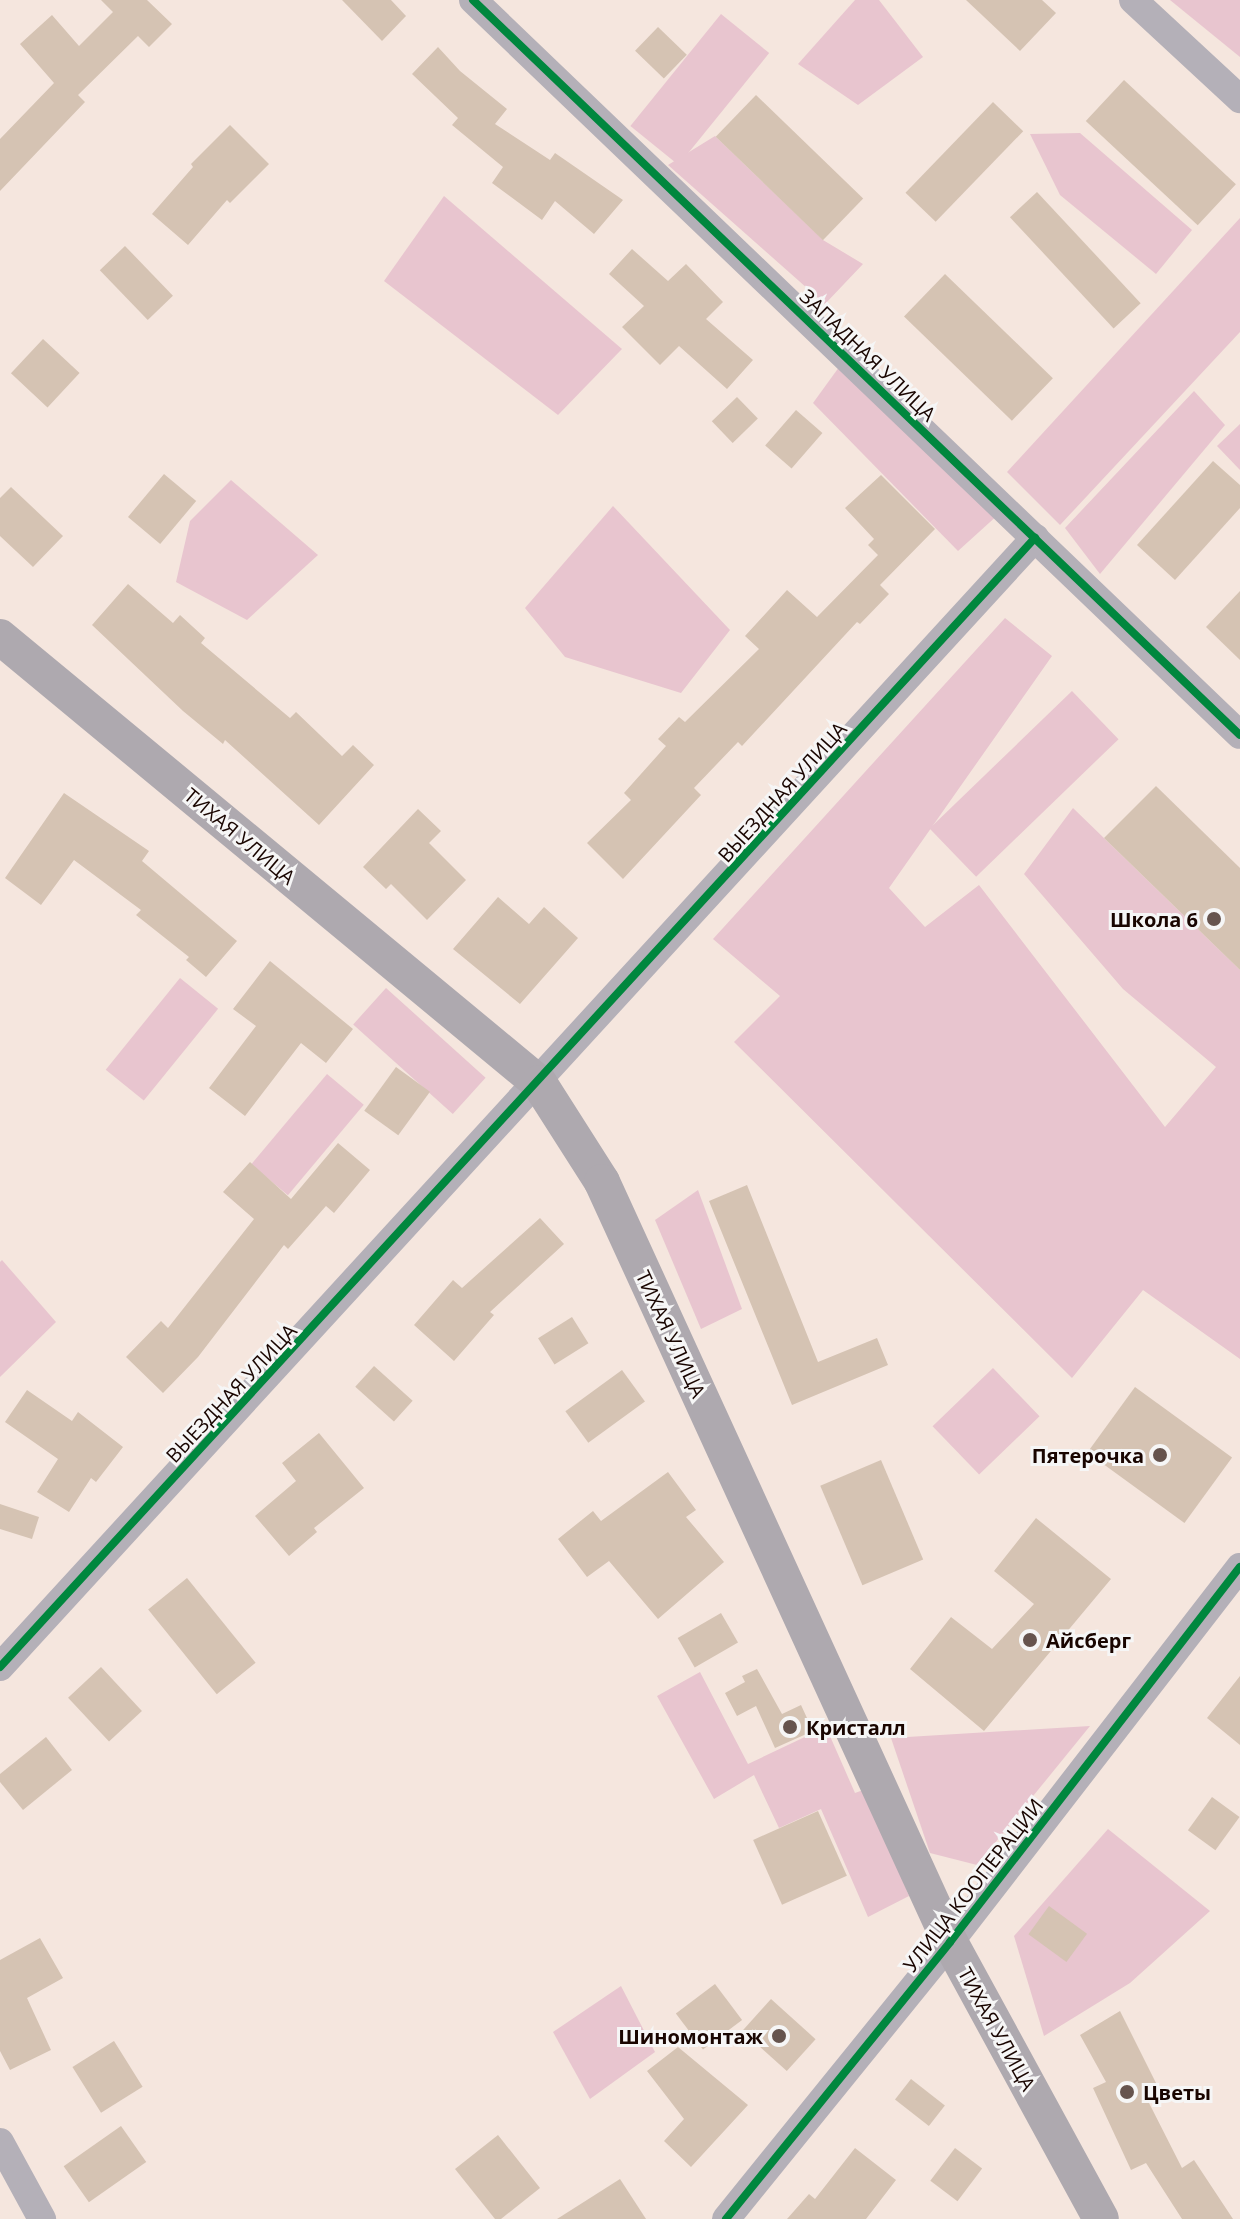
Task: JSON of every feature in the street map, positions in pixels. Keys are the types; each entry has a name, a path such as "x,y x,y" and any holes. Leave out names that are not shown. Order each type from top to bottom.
{"main road":[{"name":"ТИХАЯ УЛИЦА","path":"0,637 539,1083 602,1182 950,1942 1101,2219"}],"street":[{"name":"ЗАПАДНАЯ УЛИЦА","path":"473,0 1240,735"},
{"path":"1133,0 1240,99"},
{"name":"ВЫЕЗДНАЯ УЛИЦА","path":"0,1667 539,1083 1035,538"},
{"name":"УЛИЦА КООПЕРАЦИИ","path":"726,2219 950,1942 1240,1567"},
{"path":"0,2142 42,2219"}],"shaded area":[{"path":"855,0 879,0 923,57 858,105 798,64"},
{"path":"1170,0 1240,0 1240,57"},
{"path":"721,14 769,53 679,165 630,126"},
{"path":"1080,133 1192,230 1156,274 1060,195 1030,134"},
{"path":"715,136 823,240 863,264 825,304 668,165"},
{"path":"444,196 622,349 558,415 384,281"},
{"path":"1240,218 1240,332 1060,525 1007,472"},
{"path":"842,363 1000,513 958,551 813,403"},
{"path":"1194,391 1225,425 1100,574 1065,528"},
{"path":"1240,424 1240,470 1217,446"},
{"path":"231,480 318,555 247,620 176,582 190,521"},
{"path":"613,506 730,630 681,693 565,657 525,608"},
{"path":"1005,618 1052,656 889,888 925,927 979,885 1165,1127 1216,1067 1123,989 1024,874 1073,808 1240,970 1240,1359 1143,1290 1072,1378 734,1042 780,996 713,939"},
{"path":"1072,691 1119,739 976,877 930,829"},
{"path":"180,978 218,1009 144,1101 106,1070"},
{"path":"386,988 486,1078 453,1114 353,1024"},
{"path":"327,1074 364,1105 288,1195 251,1164"},
{"path":"698,1190 742,1309 701,1329 655,1220"},
{"path":"2,1260 56,1322 0,1377 0,1262"},
{"path":"993,1368 1040,1416 979,1475 933,1426"},
{"path":"700,1672 748,1764 826,1727 855,1793 866,1789 909,1896 868,1917 821,1809 779,1828 754,1775 714,1799 657,1696"},
{"path":"1090,1726 977,1865 930,1853 891,1738"},
{"path":"1108,1829 1210,1911 1130,1983 1044,2036 1014,1936"},
{"path":"621,1986 655,2052 590,2099 553,2032"}],"building":[{"path":"101,0 147,0 172,24 149,47 138,36 78,95 85,102 0,191 0,139 54,83 20,44 52,15 79,46 113,12"},
{"path":"342,0 391,0 406,16 382,41"},
{"path":"966,0 1042,0 1056,13 1020,51"},
{"path":"658,27 687,55 664,79 635,51"},
{"path":"438,47 460,71 507,109 495,124 550,160 555,153 623,200 594,234 555,201 542,220 492,183 503,167 452,125 458,118 412,74"},
{"path":"1124,80 1236,184 1198,225 1086,121"},
{"path":"756,95 863,199 823,240 716,137"},
{"path":"993,102 1023,131 936,222 905,193"},
{"path":"230,125 269,164 230,203 227,200 188,245 152,214 193,167 191,164"},
{"path":"1037,192 1141,303 1114,328 1010,217"},
{"path":"125,246 173,296 148,320 100,270"},
{"path":"632,249 668,281 686,264 723,302 706,319 753,360 727,389 679,346 660,365 622,327 644,306 609,274"},
{"path":"945,274 1053,378 1012,421 904,316"},
{"path":"43,339 80,373 48,407 11,373"},
{"path":"737,397 758,419 733,443 712,421"},
{"path":"796,410 822,433 792,468 765,445"},
{"path":"1213,461 1240,485 1240,508 1175,580 1137,545"},
{"path":"164,474 196,501 160,544 128,517"},
{"path":"881,475 935,529 880,585 889,594 860,624 857,622 742,746 738,742 694,788 701,795 623,879 587,843 631,800 624,793 666,746 658,739 679,717 685,722 759,649 745,636 787,590 817,617 878,555 868,545 874,539 845,508"},
{"path":"11,487 63,536 33,567 0,536 0,498"},
{"path":"128,584 173,623 180,615 205,638 201,643 290,718 296,712 342,756 353,745 374,765 319,825 225,740 223,744 183,711 92,625"},
{"path":"1240,591 1240,660 1206,627"},
{"name":"Школа 6","path":"1156,786 1240,868 1240,970 1104,838"},
{"path":"64,793 149,851 142,861 237,941 206,977 186,960 189,957 136,915 141,910 74,860 41,905 5,878"},
{"path":"418,809 441,831 429,843 466,880 427,920 391,884 386,889 363,867"},
{"path":"498,897 529,924 544,907 578,938 520,1004 453,949"},
{"path":"270,961 353,1029 326,1063 301,1043 245,1116 209,1088 256,1026 233,1009"},
{"path":"396,1067 430,1092 398,1135 364,1111"},
{"path":"338,1143 370,1170 334,1213 326,1206 288,1249 284,1245 198,1357 163,1393 126,1357 161,1321 168,1328 254,1219 223,1192 250,1162 291,1199"},
{"path":"747,1185 818,1362 877,1338 888,1365 792,1405 709,1201"},
{"path":"540,1218 564,1244 490,1312 494,1315 454,1361 414,1325 453,1280 462,1288"},
{"path":"572,1317 588,1343 555,1364 538,1338"},
{"path":"374,1366 413,1401 394,1422 355,1387"},
{"path":"622,1370 645,1402 588,1443 565,1411"},
{"name":"Пятерочка","path":"1135,1387 1232,1458 1184,1523 1087,1453"},
{"path":"27,1390 72,1421 78,1412 123,1447 96,1482 91,1478 69,1512 37,1492 58,1459 5,1422"},
{"path":"319,1433 364,1488 314,1528 317,1532 289,1556 255,1516 296,1481 282,1463"},
{"path":"881,1460 923,1559 862,1585 820,1486"},
{"path":"668,1472 696,1510 686,1517 724,1562 658,1619 609,1561 587,1577 558,1539 593,1511 601,1521"},
{"path":"0,1504 39,1517 32,1539 0,1529"},
{"path":"1036,1518 1111,1579 984,1731 910,1669 951,1617 992,1649 1034,1604 994,1571"},
{"path":"187,1578 256,1663 217,1694 148,1609"},
{"path":"721,1613 738,1642 695,1667 678,1638"},
{"path":"101,1667 142,1711 109,1742 68,1698"},
{"path":"757,1669 782,1714 801,1705 813,1731 775,1748 756,1706 737,1716 725,1693 745,1682 742,1676"},
{"path":"1240,1676 1240,1745 1207,1718"},
{"path":"46,1737 72,1770 23,1810 0,1782 0,1774"},
{"path":"1212,1797 1240,1817 1215,1850 1188,1830"},
{"path":"818,1811 847,1876 782,1905 753,1840"},
{"path":"1049,1906 1087,1934 1066,1962 1028,1934"},
{"path":"40,1938 63,1978 27,1998 51,2050 10,2070 0,2051 0,1960"},
{"path":"715,1984 742,2020 703,2049 676,2013"},
{"name":"Шиномонтаж","path":"771,1999 816,2039 787,2071 742,2031"},
{"path":"1120,2011 1162,2095 1148,2101 1182,2168 1194,2160 1233,2219 1182,2219 1146,2163 1131,2170 1093,2088 1106,2082 1080,2035"},
{"path":"114,2041 143,2087 101,2113 72,2067"},
{"path":"678,2047 748,2105 691,2167 664,2141 684,2119 647,2071"},
{"path":"911,2079 945,2105 929,2126 895,2099"},
{"path":"121,2126 146,2162 89,2202 64,2166"},
{"path":"498,2135 540,2188 501,2219 495,2219 455,2169"},
{"path":"855,2148 896,2180 866,2219 787,2219 809,2194 815,2199"},
{"path":"955,2148 982,2168 957,2201 930,2181"},
{"path":"620,2179 646,2219 557,2219"}],"cycle path":[{"path":"473,0 1240,735"},
{"path":"0,1667 1035,538"},
{"path":"726,2219 950,1942 1240,1567"}],"place":[{"name":"Школа 6","path":"1214,919"},
{"name":"Пятерочка","path":"1160,1455"},
{"name":"Айсберг","path":"1030,1640"},
{"name":"Кристалл","path":"790,1727"},
{"name":"Шиномонтаж","path":"779,2036"},
{"name":"Цветы","path":"1127,2092"}]}
